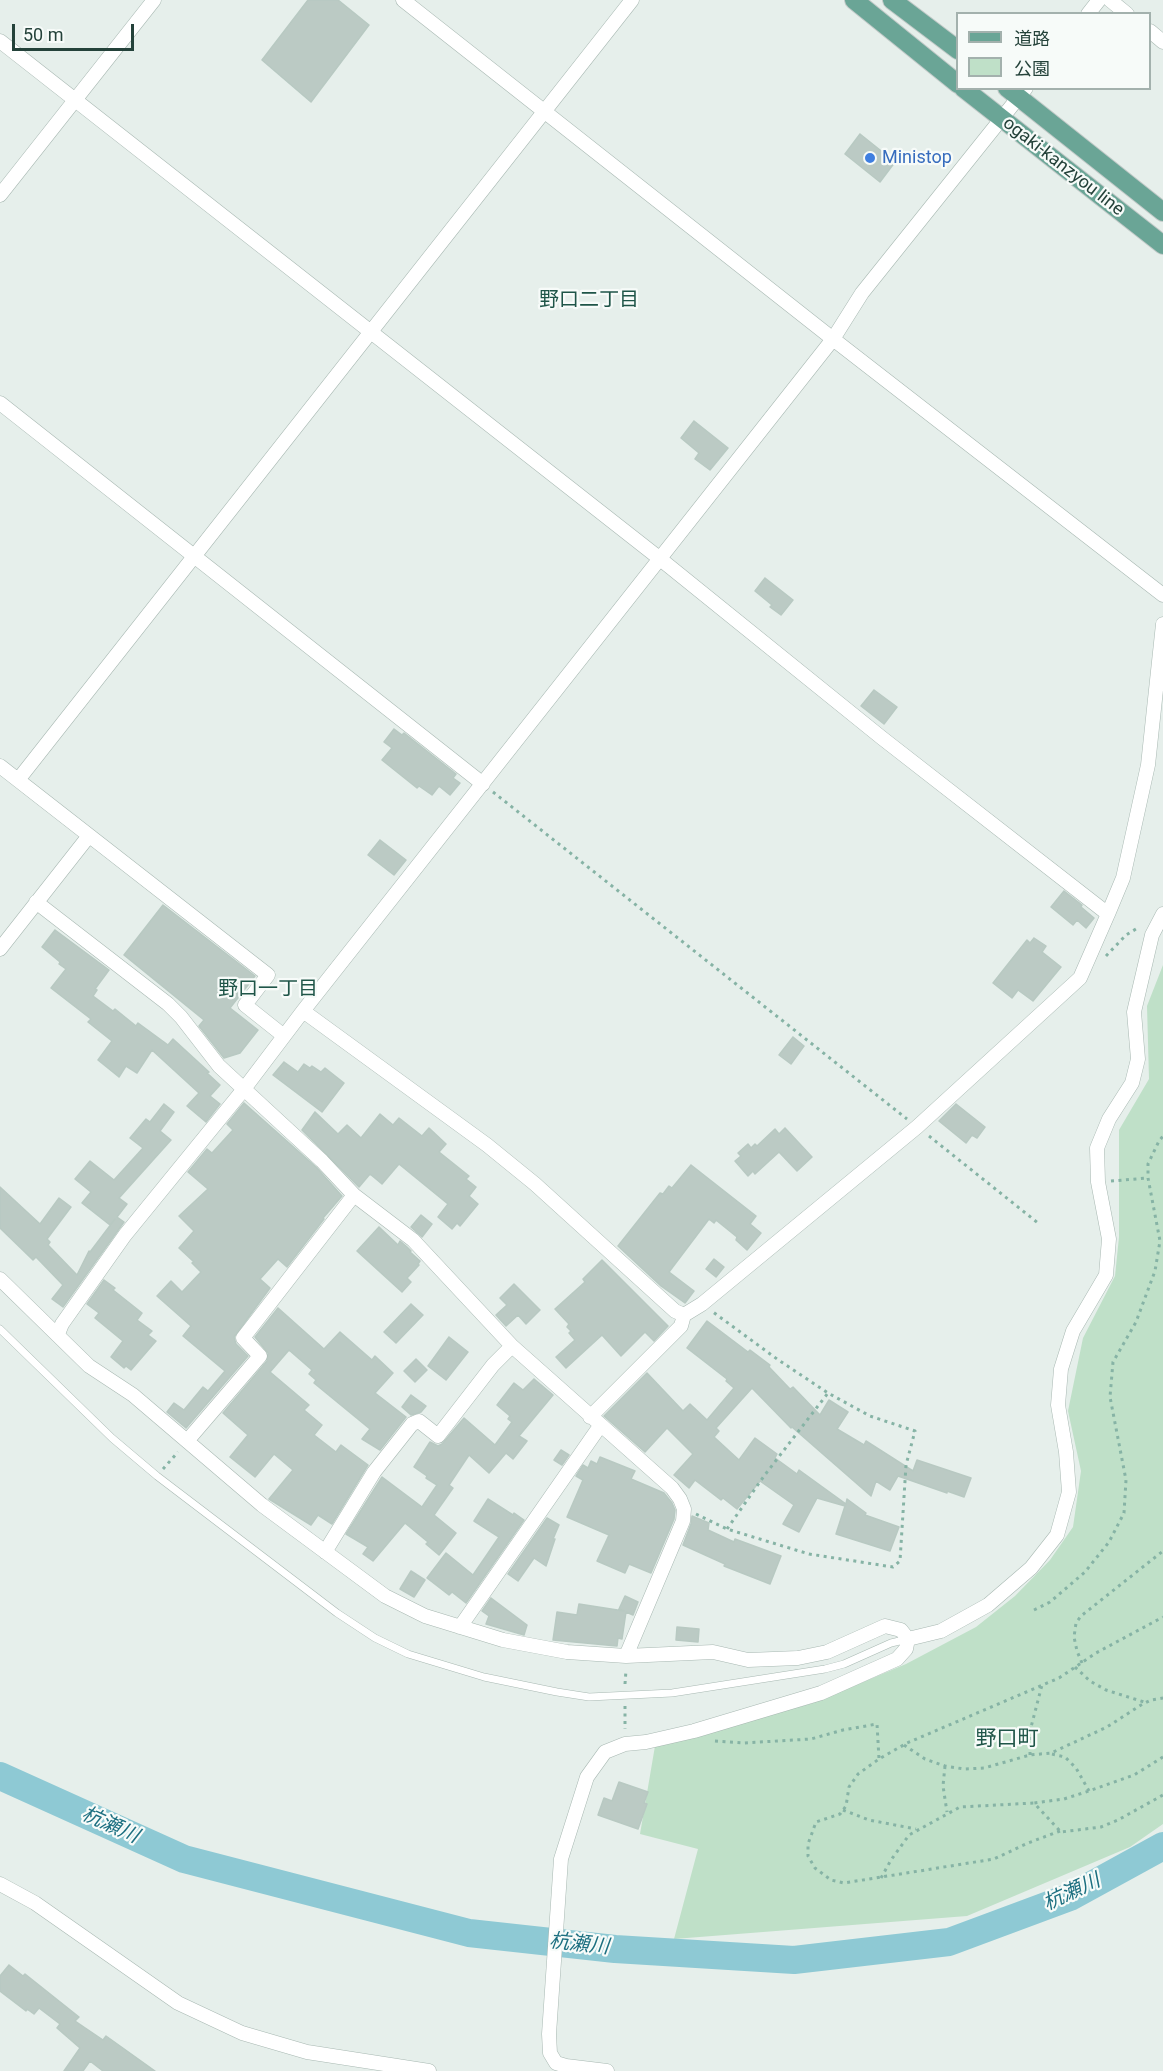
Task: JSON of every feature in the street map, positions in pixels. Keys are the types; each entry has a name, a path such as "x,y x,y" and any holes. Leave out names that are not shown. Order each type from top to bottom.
{"main road":[{"path":"854,0 956,83"},
{"path":"892,0 956,49"},
{"name":"ogaki-kanzyou line","path":"965,90 1163,245"},
{"name":"ogaki-kanzyou line","path":"1017,91 1162,211"}],"street":[{"path":"0,195 154,0"},
{"path":"403,0 833,339 1163,595"},
{"path":"18,780 632,0"},
{"path":"1090,12 1099,0"},
{"path":"1110,0 1125,12"},
{"path":"1151,33 1163,42"},
{"path":"0,41 1108,914"},
{"path":"58,1334 62,1324 125,1235 244,1089 833,339 861,293 1001,120 1017,91"},
{"path":"0,403 483,784"},
{"path":"460,1627 595,1421 681,1326 684,1315 702,1304 917,1127 1080,978 1123,878 1148,765 1163,624"},
{"path":"0,766 88,837 268,975 245,1005 284,1036"},
{"path":"0,948 88,837"},
{"path":"36,902 168,1004 219,1066 322,1161 354,1195 413,1240 512,1346 672,1488 684,1509 683,1521 626,1656"},
{"path":"908,1639 941,1631 988,1605 1031,1568 1057,1535 1069,1492 1066,1452 1058,1405 1061,1369 1073,1331 1106,1275 1109,1239 1098,1182 1097,1148 1109,1119 1132,1083 1138,1059 1134,1012 1152,935 1163,914"},
{"path":"303,1011 487,1145 535,1184 675,1311 684,1315"},
{"path":"188,1441 260,1356 243,1338 354,1195"},
{"path":"0,1279 89,1366 133,1395 262,1505 386,1596 425,1616 503,1640 567,1652 626,1656 712,1652 748,1660 798,1658 827,1652 885,1626 901,1630 908,1639 906,1649 897,1659 821,1693 706,1728 646,1742 625,1744 604,1752 587,1777 561,1859 549,2034 550,2053 556,2063 608,2071"},
{"path":"326,1551 374,1472 412,1424 419,1421 438,1436 494,1365 512,1346"},
{"path":"0,1884 35,1903 178,2003 242,2033 306,2052 429,2071"}],"lane":[{"path":"0,1329 112,1438 157,1476 337,1613 375,1638 408,1654 484,1677 590,1697 672,1693 825,1669 844,1664 891,1643 908,1639"}],"path":[{"path":"483,784 1038,1222"},
{"path":"1034,1610 1050,1602 1085,1572 1109,1542 1124,1512 1126,1480 1110,1397 1113,1362 1136,1322 1155,1271 1160,1241 1148,1179 1148,1164 1163,1136"},
{"path":"1098,1182 1148,1179"},
{"path":"684,1509 727,1529 809,1554 893,1567 900,1561 906,1465 915,1431 870,1416 828,1393 702,1304"},
{"path":"727,1529 764,1476 828,1393"},
{"path":"157,1476 188,1441"},
{"path":"1082,1663 1074,1636 1076,1623 1081,1616 1163,1551"},
{"path":"1163,1617 1042,1685 904,1745 879,1759 858,1774 849,1787 846,1806 840,1814 816,1822 808,1844 808,1856 815,1868 831,1880 844,1883 994,1860 1028,1843 1060,1831 1101,1827 1163,1795"},
{"path":"1075,1667 1090,1681 1106,1690 1145,1703"},
{"path":"1030,1755 1030,1731 1042,1685"},
{"path":"904,1745 925,1759 945,1766 964,1769 984,1768 1030,1755 1051,1753 1107,1727 1145,1703 1163,1698"},
{"path":"706,1728 714,1741 743,1743 811,1739 877,1724 879,1759"},
{"path":"1051,1753 1065,1757 1076,1768 1089,1791"},
{"path":"881,1879 909,1835 960,1807 1064,1799 1134,1775 1163,1757"},
{"path":"945,1766 943,1786 947,1813"},
{"path":"1034,1803 1060,1831"},
{"path":"843,1810 869,1820 917,1830"}],"green space":[{"path":"1163,965 1163,1824 1130,1847 967,1916 674,1939 698,1849 640,1834 655,1746 813,1703 906,1664 976,1627 1015,1596 1050,1560 1073,1527 1081,1471 1068,1411 1083,1338 1115,1276 1119,1237 1119,1130 1149,1079 1147,1006"}],"building":[{"path":"308,0 338,0 369,25 311,102 262,60"},
{"name":"Ministop","path":"860,134 895,162 880,182 845,154"},
{"path":"694,421 728,448 710,470 695,459 699,453 681,438"},
{"path":"765,578 793,600 781,615 755,591"},
{"path":"874,690 897,707 884,724 861,706"},
{"path":"394,729 402,735 404,733 456,774 453,778 460,783 450,795 439,786 432,795 419,786 417,788 382,760 392,748 384,742"},
{"path":"380,840 406,860 394,875 368,855"},
{"path":"1064,891 1094,918 1086,928 1077,920 1073,925 1051,907"},
{"path":"163,905 255,976 230,1008 258,1030 240,1053 224,1058 199,1026 204,1020 124,955"},
{"path":"55,930 109,970 95,989 97,990 93,996 113,1011 115,1009 136,1026 138,1023 168,1045 173,1039 220,1085 210,1096 220,1104 206,1122 187,1106 199,1093 152,1050 137,1073 126,1066 119,1077 98,1060 112,1041 88,1022 91,1019 51,988 66,969 42,947"},
{"path":"1034,938 1046,946 1042,952 1061,967 1033,1001 1018,990 1012,998 993,983 1027,940 1030,943"},
{"path":"793,1037 804,1046 791,1064 779,1055"},
{"path":"284,1062 298,1072 304,1064 321,1072 325,1068 344,1083 322,1112 273,1075"},
{"path":"244,1103 316,1167 342,1196 287,1267 278,1259 260,1279 270,1288 234,1337 236,1344 248,1356 186,1428 167,1412 174,1403 184,1410 203,1387 208,1391 225,1371 183,1336 191,1326 157,1296 171,1281 182,1292 201,1272 179,1248 194,1231 179,1216 208,1189 188,1172 207,1149 212,1153 233,1130 227,1124"},
{"path":"164,1104 174,1112 160,1131 171,1140 119,1198 127,1204 117,1217 124,1222 63,1307 52,1299 63,1285 36,1257 33,1260 0,1228 0,1187 40,1224 59,1198 71,1207 47,1239 50,1242 48,1245 77,1275 89,1251 115,1219 110,1225 82,1203 91,1192 75,1179 90,1161 114,1180 143,1148 130,1138 146,1119 150,1122"},
{"path":"956,1104 985,1127 977,1138 972,1135 966,1143 939,1121"},
{"path":"315,1112 338,1134 347,1125 361,1138 380,1114 393,1125 399,1118 422,1136 429,1128 446,1144 439,1152 469,1176 466,1179 476,1187 469,1196 478,1204 460,1226 457,1223 452,1229 438,1217 448,1204 399,1164 382,1184 370,1174 359,1187 302,1130"},
{"path":"785,1128 812,1157 797,1171 779,1152 755,1174 753,1171 748,1176 735,1161 741,1156 738,1153 748,1144 751,1148 755,1144 757,1146 775,1129 779,1134"},
{"path":"691,1165 756,1216 750,1224 761,1233 747,1250 736,1240 737,1237 716,1220 714,1223 709,1219 669,1272 694,1291 685,1303 661,1286 618,1246 660,1193 663,1194 669,1186 672,1188"},
{"path":"421,1215 432,1224 422,1237 411,1227"},
{"path":"379,1227 398,1245 400,1241 420,1261 407,1278 411,1282 402,1292 357,1251"},
{"path":"714,1259 724,1267 716,1277 706,1269"},
{"path":"602,1260 668,1326 654,1341 645,1332 621,1356 602,1335 566,1368 556,1357 575,1340 569,1333 571,1331 567,1327 569,1324 555,1309 585,1282 583,1279"},
{"path":"104,1280 142,1313 137,1320 152,1331 148,1335 156,1341 131,1370 126,1366 124,1368 111,1357 123,1341 95,1318 99,1313 87,1304"},
{"path":"514,1284 540,1310 526,1324 518,1315 506,1326 496,1315 507,1305 500,1298"},
{"path":"411,1304 423,1315 396,1343 384,1332"},
{"path":"278,1308 324,1349 340,1332 372,1360 375,1356 393,1373 375,1393 406,1417 380,1450 362,1439 370,1429 314,1383 316,1380 309,1374 312,1370 289,1350 270,1372 309,1405 304,1410 322,1425 314,1435 336,1452 341,1445 368,1465 332,1524 318,1515 311,1525 269,1499 293,1470 274,1454 255,1477 230,1457 248,1435 223,1413 267,1361 268,1353 255,1337"},
{"path":"707,1321 748,1352 750,1350 770,1365 769,1367 790,1389 793,1387 820,1415 829,1400 848,1412 837,1429 864,1445 866,1441 913,1471 917,1460 971,1478 964,1497 898,1476 890,1490 876,1481 871,1496 791,1428 752,1388 716,1428 719,1431 714,1437 739,1460 755,1438 777,1454 775,1458 797,1474 799,1470 846,1504 847,1499 866,1513 865,1515 899,1527 890,1551 836,1534 845,1506 817,1498 799,1532 783,1524 794,1505 760,1481 737,1509 695,1480 689,1488 674,1475 693,1454 667,1428 645,1452 604,1416 647,1373 683,1411 690,1404 707,1420 734,1388 726,1381 727,1379 687,1348"},
{"path":"449,1337 468,1352 446,1380 428,1366"},
{"path":"416,1359 427,1370 415,1382 404,1371"},
{"path":"534,1379 553,1395 519,1436 527,1441 513,1459 506,1453 489,1473 469,1455 449,1485 453,1488 434,1515 456,1533 439,1555 426,1544 428,1542 405,1523 373,1561 363,1554 368,1547 346,1534 382,1477 422,1507 437,1485 414,1467 430,1442 438,1446 442,1444 464,1418 495,1445 512,1422 508,1419 510,1416 497,1405 514,1383 523,1390"},
{"path":"411,1395 426,1406 421,1412 411,1415 402,1407"},
{"path":"561,1450 569,1455 562,1465 554,1460"},
{"path":"600,1457 635,1471 631,1479 664,1493 672,1503 675,1510 674,1519 651,1573 629,1564 625,1573 597,1561 609,1535 567,1517 583,1480 576,1476 583,1465 588,1468 591,1461 597,1464"},
{"path":"488,1499 524,1520 466,1603 452,1592 449,1595 427,1578 446,1553 473,1575 499,1537 474,1521"},
{"path":"692,1516 709,1523 708,1530 734,1542 735,1539 781,1556 770,1584 724,1566 725,1564 683,1545"},
{"path":"547,1518 559,1525 546,1566 534,1558 518,1581 508,1574"},
{"path":"411,1571 425,1580 414,1597 400,1589"},
{"path":"625,1596 638,1602 633,1615 626,1612 622,1639 618,1638 617,1646 553,1640 557,1612 577,1615 579,1604 624,1611 619,1609"},
{"path":"491,1598 527,1625 524,1635 486,1624 489,1616 482,1611"},
{"path":"677,1627 699,1629 698,1642 676,1640"},
{"path":"619,1782 648,1792 644,1803 647,1804 638,1829 598,1815 604,1798 612,1801"},
{"path":"9,1965 23,1976 25,1974 79,2017 75,2021 103,2040 106,2036 155,2071 103,2071 90,2061 83,2071 64,2071 80,2048 57,2028 60,2024 39,2008 34,2014 27,2009 26,2011 0,1991 0,1976"}],"waterway":[{"name":"杭瀬川","path":"0,1776 184,1859 469,1933 615,1949 794,1960 949,1942 1070,1897 1163,1846"}],"place":[{"name":"Ministop","path":"870,158"}],"district":[{"name":"野口二丁目","path":"589,301"},
{"name":"野口一丁目","path":"268,990"},
{"name":"野口町","path":"1007,1740"}]}
